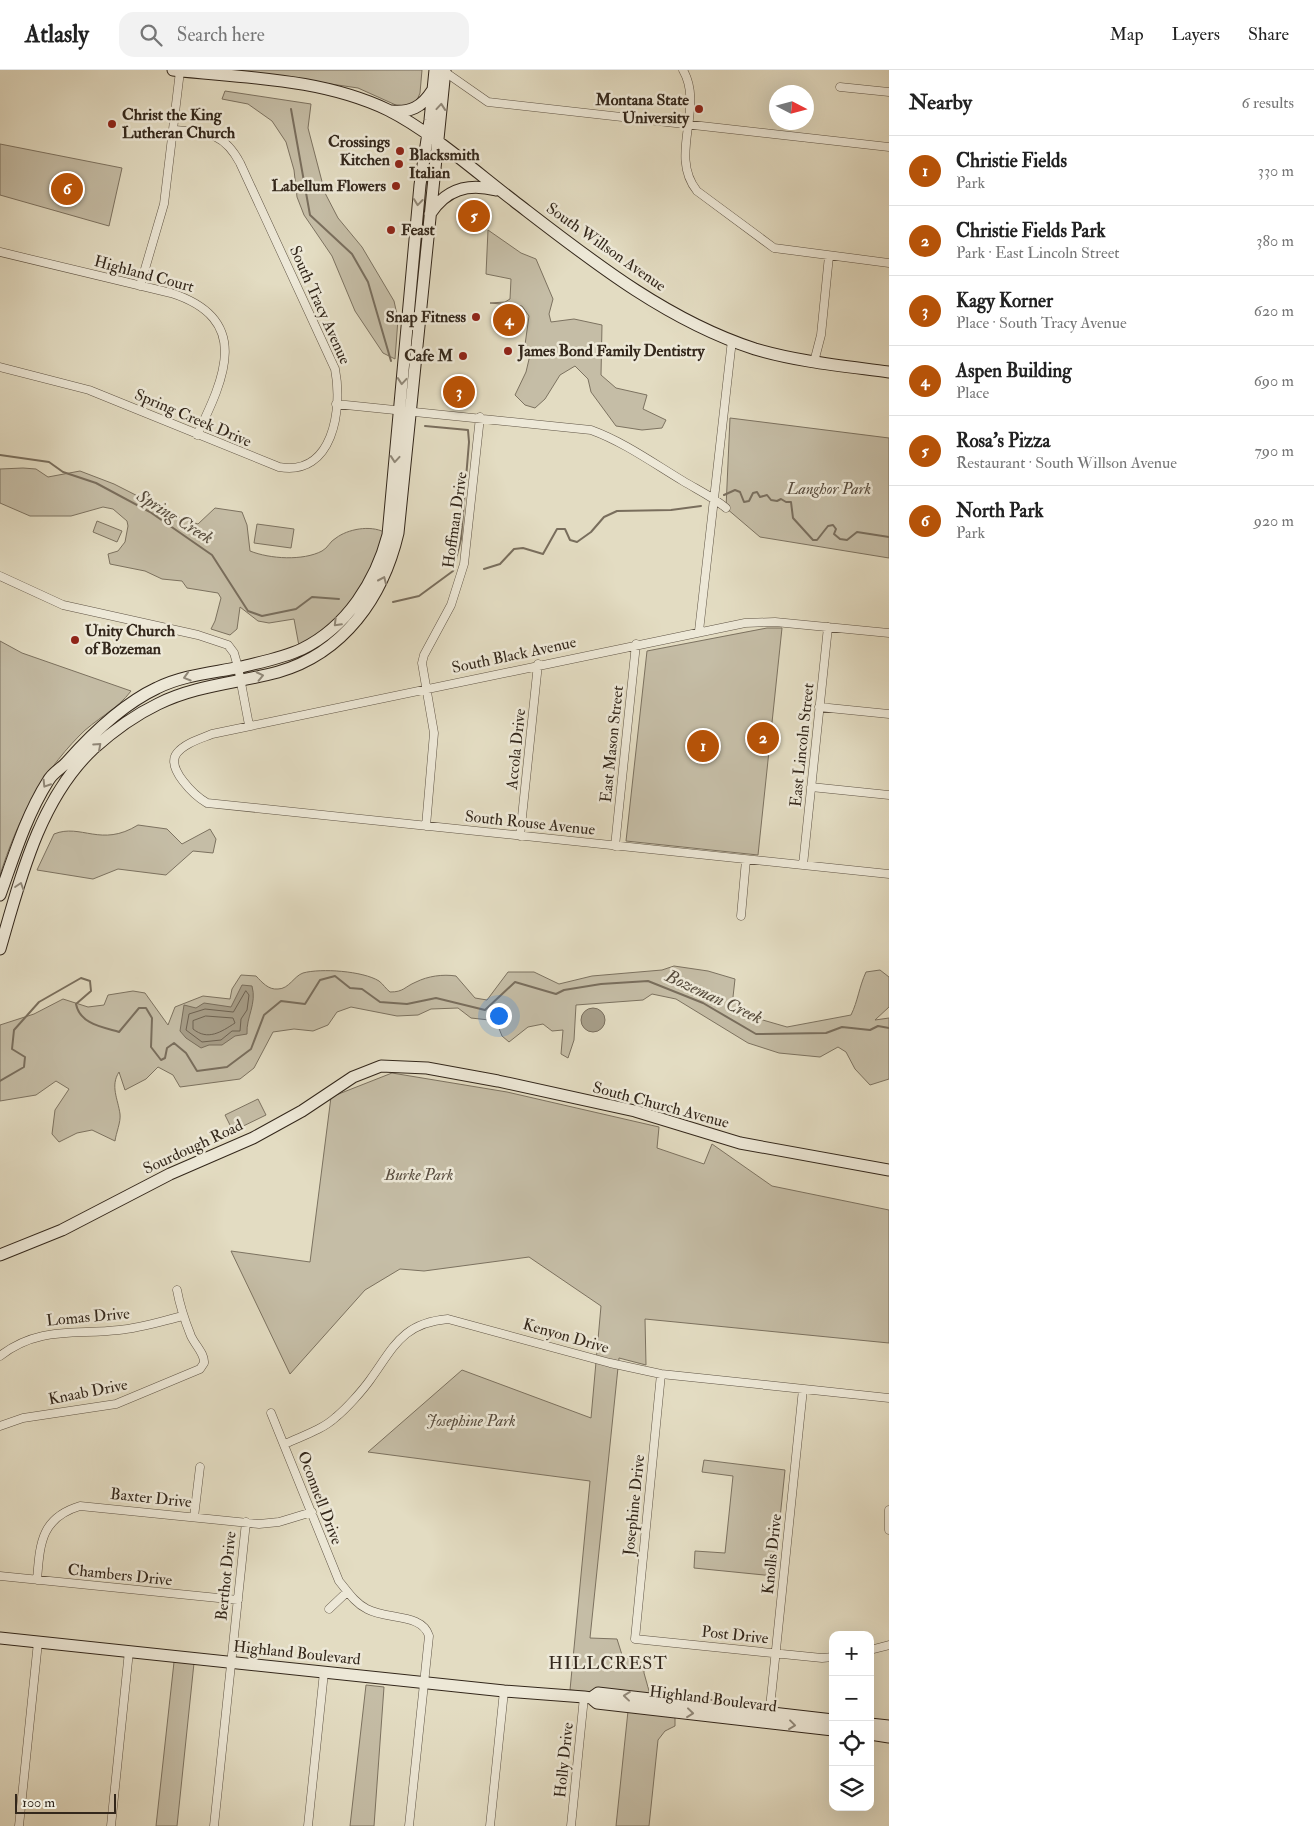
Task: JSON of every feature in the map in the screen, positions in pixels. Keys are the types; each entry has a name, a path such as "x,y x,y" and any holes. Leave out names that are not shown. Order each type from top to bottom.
{"main road":[{"name":"South Willson Avenue","path":"176,70 319,87 362,100 389,111 433,140 631,288 674,312 732,340 778,355 889,372"},
{"path":"389,111 408,111 427,99 441,71"},
{"path":"0,895 21,834 40,794 54,772 65,764 83,744 116,715 156,688 209,671 279,658 301,649 318,640 352,608 369,584 383,553 388,535 428,218 433,140 441,71"},
{"path":"0,949 24,874 46,815 75,769 112,733 159,703 210,686 278,672 314,657 339,639 374,599 392,558 398,533 419,195 433,140 433,90"},
{"path":"428,218 436,205 456,190 473,186 501,191"},
{"name":"South Church Avenue","path":"396,1065 454,1072 635,1111 740,1143 889,1170"},
{"name":"Sourdough Road","path":"0,1256 55,1233 170,1174 253,1138 302,1111 353,1077 381,1066 396,1065"},
{"name":"Highland Boulevard","path":"0,1638 504,1691 588,1698 598,1693 769,1717 829,1729"},
{"name":"Highland Boulevard","path":"769,1717 829,1720"},
{"path":"874,1724 889,1726"},
{"path":"874,1734 889,1736"}],"street":[{"path":"140,286 164,204 174,130 176,70"},
{"path":"683,70 690,87 684,167 697,191 774,248 889,263"},
{"path":"441,71 488,102 889,147"},
{"path":"840,87 889,92"},
{"name":"South Tracy Avenue","path":"174,130 209,134 221,138 235,152 332,360 337,386 336,404"},
{"name":"Highland Court","path":"0,252 140,286 196,302 208,310 222,334 226,353 223,373 197,434"},
{"path":"814,362 820,335 829,256"},
{"path":"699,631 732,340"},
{"name":"Spring Creek Drive","path":"0,367 89,390 279,467 295,468 312,462 325,450 333,430 336,404"},
{"path":"336,404 480,417 591,430 609,436 714,497 726,508"},
{"name":"Hoffman Drive","path":"426,826 434,752 432,719 423,674 424,655 451,605 464,564 480,417"},
{"path":"0,576 63,604 215,639 228,645 234,653 238,667 249,725"},
{"name":"South Black Avenue","path":"180,776 174,763 175,755 183,748 212,734 699,631 756,621 889,633"},
{"name":"East Lincoln Street","path":"803,865 828,627"},
{"name":"East Mason Street","path":"615,846 636,644"},
{"name":"Accola Drive","path":"520,836 538,664"},
{"path":"819,707 889,714"},
{"name":"South Rouse Avenue","path":"180,776 194,794 207,803 889,874"},
{"path":"811,787 889,795"},
{"path":"741,916 746,860"},
{"path":"177,1290 183,1316"},
{"name":"Lomas Drive","path":"0,1356 19,1343 46,1334 120,1330 183,1316"},
{"name":"Knaab Drive","path":"0,1426 23,1418 116,1404 194,1372 204,1363 203,1355 192,1337 183,1316"},
{"name":"Kenyon Drive","path":"285,1444 322,1428 337,1417 370,1381 397,1340 415,1327 431,1321 448,1319 610,1363 661,1374 889,1398"},
{"name":"Josephine Drive","path":"635,1640 661,1374"},
{"name":"Knolls Drive","path":"769,1717 803,1389"},
{"name":"Oconnell Drive","path":"271,1413 312,1512 330,1564 347,1592 356,1602 368,1609 386,1616 419,1622 424,1626 429,1636 409,1826"},
{"path":"194,1517 200,1467"},
{"name":"Baxter Drive","path":"37,1580 40,1550 46,1528 60,1515 70,1509 88,1506 270,1524 312,1512"},
{"path":"889,1510 889,1530"},
{"name":"Berthot Drive","path":"214,1826 246,1522"},
{"name":"Chambers Drive","path":"0,1576 238,1600"},
{"path":"328,1609 347,1592"},
{"name":"Post Drive","path":"635,1640 829,1657"},
{"path":"19,1826 38,1642"},
{"path":"874,1649 889,1645"},
{"path":"111,1826 130,1652"},
{"path":"308,1826 324,1672"},
{"path":"490,1826 504,1691"},
{"name":"Holly Drive","path":"571,1826 588,1698"}],"green space":[{"path":"236,70 422,70 420,93 415,105 398,106 358,88"},
{"path":"225,91 311,104 308,128 325,193 338,218 362,247 394,301 398,319 395,359 383,353 355,311 332,256 304,215 297,197 294,170 286,142 272,121 248,104 222,99"},
{"path":"0,144 122,168 109,226 0,195"},
{"path":"488,230 521,253 536,259 553,299 549,314 551,322 574,319 602,325 601,375 616,388 647,395 643,409 666,420 662,428 642,430 616,426 591,392 588,379 575,366 560,375 545,399 535,408 525,405 515,395 526,372 530,355 524,352 529,316 522,306 490,303 505,302 510,299 511,279 486,274"},
{"name":"Langhor Park","path":"730,418 889,438 889,558 760,537 726,508"},
{"path":"0,469 36,469 48,477 80,471 114,484 181,518 198,524 215,508 242,512 247,525 250,551 267,556 296,558 314,554 326,548 334,539 353,530 366,528 384,532 377,562 361,591 333,622 311,639 299,646 294,619 269,623 258,621 240,607 237,629 230,635 211,629 221,598 218,593 187,588 182,581 162,579 145,571 110,564 108,554 118,551 125,542 128,526 127,521 113,509 103,507 71,516 30,516 0,503"},
{"path":"97,521 122,531 117,542 93,532"},
{"path":"257,524 294,529 291,548 254,543"},
{"path":"767,628 782,628 758,855 626,841 647,651"},
{"path":"0,641 22,653 131,691 120,703 79,736 52,768 22,819 0,875"},
{"path":"138,825 167,829 182,844 210,829 216,839 213,853 193,851 166,875 118,869 93,879 37,870 54,834 73,831 113,835 125,832"},
{"path":"674,966 708,971 735,979 733,997 742,1014 787,1027 851,1015 866,972 880,970 889,977 889,1007 875,1020 889,1018 889,1079 870,1085 855,1069 846,1052 838,1047 820,1057 779,1053 748,1043 676,999 652,994 643,1000 576,1005 574,1040 568,1058 561,1054 563,1030 552,1031 543,1024 528,1027 509,1042 502,1036 498,1026 489,1020 471,1018 458,1008 431,1009 418,1015 397,1016 351,1007 337,1012 328,1025 313,1031 294,1029 273,1032 254,1068 240,1079 180,1087 173,1075 158,1067 146,1079 125,1090 119,1072 115,1082 115,1093 120,1117 115,1141 92,1130 77,1133 59,1142 52,1134 55,1110 69,1089 56,1081 36,1095 0,1101 0,1025 34,1014 63,999 88,1007 104,1005 108,995 133,991 145,993 168,1025 175,1007 203,996 230,999 232,989 241,975 256,976 268,987 278,989 285,987 303,973 311,971 342,971 372,978 379,981 390,992 395,992 425,978 451,975 456,976 475,998 487,1000 508,972 534,972 559,984 592,976 662,970"},
{"name":"Burke Park","path":"392,1073 507,1092 659,1127 657,1148 704,1164 712,1144 772,1186 889,1210 889,1343 645,1319 646,1365 619,1358 590,1638 617,1639 623,1658 644,1660 644,1673 651,1698 570,1690 590,1481 368,1452 462,1370 591,1418 601,1306 529,1257 424,1271 400,1269 365,1290 290,1374 231,1251 310,1262 331,1097"},
{"path":"258,1099 266,1115 233,1131 225,1115"},
{"path":"704,1460 785,1470 774,1576 694,1568 695,1551 725,1553 733,1476 702,1472"},
{"path":"174,1662 194,1663 177,1826 156,1826"},
{"path":"366,1685 384,1687 374,1826 350,1826"},
{"path":"628,1711 675,1717 675,1726 665,1731 658,1740 649,1826 616,1826"}],"water":[{"path":"242,985 252,986 253,993 247,1034 235,1036 222,1045 209,1045 201,1048 186,1038 180,1031 184,1005 196,1008 204,1003 231,1007"},
{"path":"593,1008 602,1011 605,1020 602,1029 593,1032 584,1029 581,1020 584,1011"}],"waterway":[{"path":"291,109 310,215 352,254 368,282 391,361"},
{"path":"393,602 419,596 453,571 461,539 469,442 468,430 425,426"},
{"name":"Spring Creek","path":"0,455 49,462 63,472 96,483 150,512 212,555 248,611 262,616 296,609 312,597 339,599"},
{"name":"Spring Creek","path":"724,495 735,490 740,492 744,502 749,501 753,493 757,492 760,497 767,495 771,500 777,501 781,499 791,502 793,518 813,540 817,540 828,526 833,525 836,529 834,534 840,539 847,540 857,532 889,537"},
{"name":"Spring Creek","path":"484,569 500,564 514,549 523,548 543,554 557,529 565,529 570,540 577,542 591,532 604,517 617,511 671,510 701,506"},
{"name":"Bozeman Creek","path":"0,1081 24,1067 25,1057 12,1049 14,1030 39,1002 81,978 90,981 91,991 76,1004 82,1016 93,1024 119,1032 139,1008 146,1008 152,1018 151,1047 161,1060 165,1058 167,1048 174,1043 186,1053 197,1071 227,1067 251,1049 264,1015 281,1001 305,1004 320,980 335,976 350,988 362,989 380,1002 407,1004 436,998 485,1010 515,982 556,994 564,990 601,984 648,981 703,1003 756,1034 826,1033 842,1027 870,1030 878,1026 889,1028"}],"place":[{"name":"Montana State University","path":"699,109"},
{"name":"Christ the King Lutheran Church","path":"112,124"},
{"name":"Crossings Kitchen","path":"400,151"},
{"name":"Blacksmith Italian","path":"399,164"},
{"name":"Labellum Flowers","path":"396,186"},
{"name":"North Park","path":"67,189"},
{"name":"Rosa's Pizza","path":"474,216"},
{"name":"Feast","path":"391,230"},
{"name":"Snap Fitness","path":"476,317"},
{"name":"Aspen Building","path":"509,320"},
{"name":"James Bond Family Dentistry","path":"508,351"},
{"name":"Cafe M","path":"463,356"},
{"name":"Kagy Korner","path":"459,392"},
{"name":"Unity Church of Bozeman","path":"75,640"},
{"name":"Christie Fields Park","path":"763,738"},
{"name":"Christie Fields","path":"703,746"}],"district":[{"name":"HILLCREST","path":"608,1663"}],"park label":[{"name":"Josephine Park","path":"471,1421"}]}
